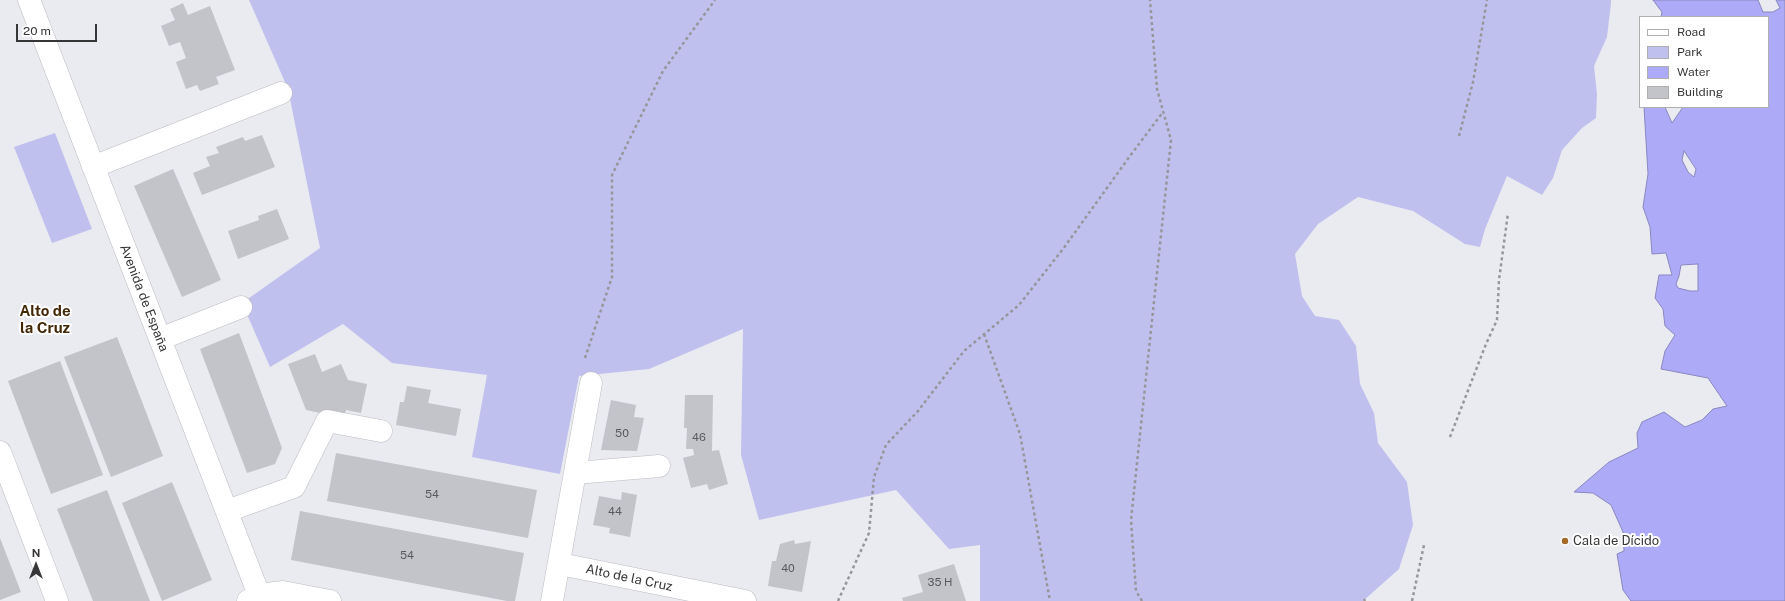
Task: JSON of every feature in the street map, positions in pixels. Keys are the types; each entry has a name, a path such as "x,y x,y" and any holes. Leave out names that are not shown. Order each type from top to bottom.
{"street":[{"name":"Avenida de España","path":"29,0 227,511 254,598"},
{"path":"93,167 281,93"},
{"path":"160,339 241,307"},
{"path":"552,601 560,564 591,383"},
{"path":"227,511 294,487 327,421 381,431"},
{"path":"0,452 57,601"},
{"path":"576,473 659,466"},
{"name":"Alto de la Cruz","path":"560,564 744,601"},
{"path":"254,598 284,592 330,601"}],"path":[{"path":"583,362 612,277 612,175 663,71 715,0"},
{"path":"1142,601 1136,591 1131,520 1171,140 1158,89 1154,62 1150,0"},
{"path":"1459,136 1473,82 1487,0"},
{"path":"838,601 868,534 874,477 886,445 918,411 964,351 1019,305 1063,249 1130,156 1164,112"},
{"path":"1450,437 1486,344 1497,320 1499,280 1508,213"},
{"path":"984,334 1020,434 1050,601"},
{"path":"1412,601 1424,545"}],"green space":[{"path":"249,0 1611,0 1611,3 1607,37 1594,66 1597,94 1596,118 1582,128 1562,150 1553,178 1542,195 1507,176 1485,229 1480,247 1465,244 1413,211 1358,197 1318,224 1295,254 1302,296 1315,316 1339,320 1356,346 1360,384 1374,413 1378,443 1407,482 1413,525 1399,569 1363,601 980,601 980,545 949,549 896,490 759,520 741,455 743,329 649,369 579,376 560,474 472,457 487,375 392,363 343,324 270,367 242,303 320,248 288,89"},
{"path":"55,133 92,229 52,243 14,147"}],"water":[{"path":"1653,0 1758,0 1763,12 1773,12 1780,8 1776,0 1785,0 1785,601 1631,601 1623,590 1617,554 1624,551 1623,532 1611,505 1593,493 1574,492 1609,462 1638,448 1637,433 1642,422 1664,412 1685,427 1702,420 1713,409 1727,406 1708,378 1661,369 1665,351 1675,335 1665,326 1663,309 1655,298 1659,275 1672,275 1666,253 1652,254 1650,227 1643,207 1648,174 1644,108 1665,108 1672,123 1682,108 1769,108 1769,16 1661,16 1662,12","holes":["1684,151 1696,169 1694,177 1688,172 1682,160","1698,264 1698,291 1678,288 1676,284 1681,265"]}],"building":[{"path":"183,3 188,15 210,6 235,70 216,77 219,84 200,91 197,85 186,89 176,62 186,58 180,42 169,46 161,26 175,20 170,9"},
{"path":"262,135 275,167 202,195 193,173 210,166 206,157 219,153 216,147 243,137 245,141"},
{"path":"173,169 221,280 182,297 134,186"},
{"path":"277,209 289,239 238,259 228,231 259,220 258,216"},
{"path":"239,333 282,448 275,464 247,473 200,349"},
{"path":"117,337 163,456 111,477 64,357"},
{"path":"315,354 322,372 341,364 348,380 367,384 361,413 346,410 344,418 306,410 288,364"},
{"path":"60,361 103,475 51,494 8,381"},
{"path":"407,386 431,390 428,403 461,409 456,436 396,425 400,402 404,402"},
{"path":"685,395 713,395 712,451 719,450 728,484 709,490 707,484 691,488 683,458 694,455 693,449 686,449 687,428 684,428"},
{"path":"611,400 636,405 634,417 644,418 637,451 601,450"},
{"path":"336,453 537,490 528,538 327,501"},
{"path":"172,482 212,580 162,601 122,503"},
{"path":"107,490 150,601 93,601 57,509"},
{"path":"622,492 637,495 630,537 609,533 610,528 593,525 599,496 621,500"},
{"path":"300,511 524,553 515,601 507,601 291,560"},
{"path":"0,538 21,592 0,600"},
{"path":"794,540 795,544 811,541 802,592 768,586 772,561 776,561 780,544"},
{"path":"954,564 966,601 903,601 902,598 923,592 918,575"}],"place":[{"name":"Cala de Dícido","path":"1565,541"}],"district":[{"name":"Alto de la Cruz","path":"45,320"}]}
